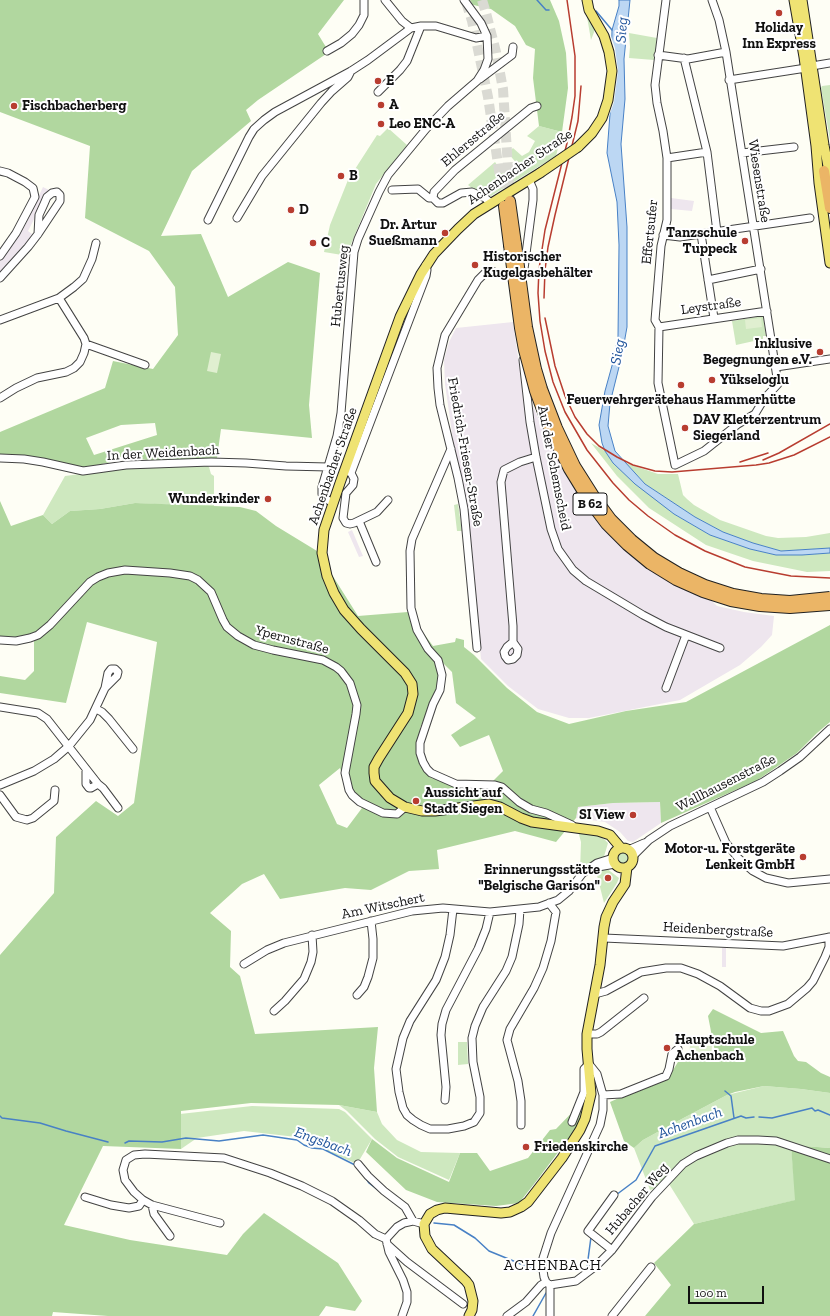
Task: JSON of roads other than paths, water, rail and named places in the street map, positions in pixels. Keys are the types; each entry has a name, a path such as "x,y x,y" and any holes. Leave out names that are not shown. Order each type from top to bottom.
{"highway":[{"path":"827,174 830,208"},
{"name":"B 62","path":"507,204 520,328 524,350 535,391 550,431 569,469 588,500 606,524 627,545 650,564 676,580 703,592 731,601 760,606 790,608 830,605"},
{"name":"B 62","path":"512,245 527,327 542,389 557,428 575,466 611,519 632,540 654,558 679,573 705,585 733,594 761,599 790,601 830,597"}],"main road":[{"name":"Achenbacher Straße","path":"587,0 589,10 605,38 612,71 608,100 602,118 592,133 578,147 540,173 474,214 434,254 426,265 415,284 400,317 348,472 333,503 324,530 322,543 324,566 330,585 339,602 350,618 405,673 412,684 413,694 408,713 374,767 375,781 380,789 396,802 405,807 422,811 435,811 489,804 500,807 532,822 598,830 614,838 622,858"},
{"path":"794,0 809,67"},
{"path":"802,0 809,67 820,145 827,174"},
{"path":"820,145 819,183 830,263"},
{"path":"469,1316 472,1310 473,1301 469,1286 466,1281 432,1249 425,1236 424,1224 430,1214 441,1209 449,1208 504,1213 516,1210 528,1202 562,1158 580,1130 585,1119 591,1094 587,1034 595,994 606,917 620,891 622,858"}],"street":[{"path":"327,51 352,34 359,25 364,15 364,0"},
{"path":"385,0 402,21 411,28"},
{"name":"Hubertusweg","path":"464,0 481,23 487,36 488,59 484,70 477,81"},
{"name":"Effertsufer","path":"666,0 664,25 661,32 655,85 667,158 667,220 663,235 655,320 659,327 658,383 675,465"},
{"name":"Wiesenstraße","path":"675,465 704,451 738,424 755,414 764,399 778,384 761,269 729,80 726,52 719,20 712,0"},
{"path":"378,92 407,61 421,26"},
{"path":"208,220 249,137 254,129 275,112 351,71 411,28 436,26 476,38 487,36"},
{"name":"Hubertusweg","path":"333,503 326,499 322,494 322,487 337,436 341,413 354,252 358,239 388,175 426,129 448,106 477,81 512,55 514,47"},
{"path":"658,55 684,58 726,52"},
{"path":"684,58 707,152 717,232"},
{"path":"729,80 830,63"},
{"path":"237,218 262,176 332,90 348,77 351,71"},
{"name":"Ehlersstraße","path":"433,198 434,192 437,188 455,170 531,108 537,106"},
{"path":"742,153 794,147"},
{"path":"667,158 707,152"},
{"path":"0,171 8,173 25,182 33,188 35,197 16,233 0,256"},
{"path":"519,284 524,269 531,223 533,189 529,180"},
{"path":"392,190 418,189 429,198 433,198 438,203 443,203 461,193 472,192 485,198 491,203"},
{"path":"0,278 28,247 38,234 60,201 60,195 57,192 52,193 47,197 39,215 38,234"},
{"path":"663,235 680,237 810,218"},
{"path":"701,234 714,318"},
{"path":"0,320 59,298 74,287 83,279 92,259 96,243"},
{"path":"708,280 761,269"},
{"name":"Friedrich-Friesen-Straße","path":"477,648 464,509 438,388 437,368 446,334 478,280 484,273 491,271 511,277 519,284"},
{"name":"Auf der Schemscheid","path":"519,284 524,377 536,457 551,529 558,549 573,570 586,581 643,616 666,628 720,648"},
{"path":"0,398 16,388 38,378 66,372 74,368 82,357 86,344 84,338 78,326 59,298"},
{"name":"Leystraße","path":"659,327 767,311"},
{"path":"86,344 145,365"},
{"path":"776,368 830,359"},
{"path":"451,449 412,539 410,551 412,608 417,630 428,649 438,660 442,675 440,690 433,704 420,743 420,753 423,762 426,769 438,777 456,784 495,785 502,787 531,810 546,813 578,828"},
{"path":"513,642 514,626 501,482 504,470 520,462 536,457"},
{"name":"In der Weidenbach","path":"0,458 24,459 83,471 126,465 211,462 328,467"},
{"path":"348,472 354,479 353,485 346,493 343,518 346,523 350,524 359,521 377,512 388,500"},
{"path":"359,521 376,562"},
{"name":"Ypernstraße","path":"0,640 11,642 22,641 38,635 50,625 90,582 108,573 125,570 190,576 206,586 211,592 223,620 238,636 254,645 323,660 336,667 346,677 353,690 357,705 346,768 347,784 352,795 360,802 379,812 388,814"},
{"path":"666,688 686,635"},
{"path":"0,785 34,771 54,759 69,746 84,729 96,709 105,688"},
{"path":"0,707 42,715 47,718 118,808"},
{"path":"96,709 102,712 109,719 133,749"},
{"name":"Wallhausenstraße","path":"622,858 670,826 763,782 800,757 830,729"},
{"path":"0,795 16,817 27,820 33,818 54,801 55,790"},
{"path":"388,814 396,802"},
{"path":"388,814 397,814 405,807"},
{"path":"710,807 726,843 738,858 753,871 766,878 788,883 830,879"},
{"name":"Am Witschert","path":"244,964 284,942 412,911 443,908 490,912 539,907 558,900 569,891 582,874 590,868 597,864 622,858"},
{"path":"521,1125 521,1101 518,1081 507,1040 510,1029 534,988 543,968 551,941 556,912 549,903"},
{"path":"453,909 450,935 445,957 436,980 410,1021 403,1038 396,1069 403,1108 407,1115 421,1125 430,1129 448,1129 464,1126 474,1122 481,1109 471,1044 475,1026 483,1007 506,971 512,957 519,924 520,909"},
{"path":"445,1100 446,1087 441,1035 442,1024 446,1010 478,949 486,929 490,912"},
{"path":"357,995 364,987 373,958 371,922"},
{"path":"274,1011 304,979 311,962 313,952 312,935"},
{"path":"595,994 606,991 641,972 653,969 681,968 698,974 720,986 750,1008 761,1011 769,1011 788,1004 813,981 825,957 830,937"},
{"name":"Heidenbergstraße","path":"604,938 783,946 830,937"},
{"path":"587,1034 597,1034 601,1032 644,998"},
{"path":"603,1095 621,1094 666,1076 670,1069 672,1054 678,1049"},
{"path":"550,1316 548,1283 543,1270 546,1247 550,1233 600,1125 603,1110 603,1095 597,1074 589,1064 585,1066 584,1069 584,1092 572,1122"},
{"name":"Hubacher Weg","path":"548,1283 570,1283 581,1279 612,1250 638,1214 683,1164 706,1151 738,1140 776,1141 830,1159"},
{"path":"220,1223 152,1205 143,1200 134,1192 125,1180 123,1170 126,1160 134,1155 145,1154 224,1158 270,1173 302,1186 332,1201 359,1220 375,1234 386,1241 407,1262 463,1304"},
{"path":"358,1164 384,1191 405,1207 413,1221"},
{"name":"Hubacher Weg","path":"612,1250 588,1231 614,1195"},
{"path":"85,1197 111,1205 129,1208 139,1206 143,1200"},
{"path":"152,1205 154,1214 170,1236"},
{"path":"386,1241 397,1227 413,1221 424,1224"},
{"path":"386,1241 389,1252 403,1280 407,1292 407,1302 402,1316"},
{"path":"612,1316 651,1267"},
{"path":"507,1316 526,1302 541,1284 548,1283"}],"water":[{"name":"Sieg","path":"619,0 630,0 624,59 625,99 621,144 627,227 627,327 622,355 610,403 608,426 615,451 645,484 695,517 723,532 781,551 830,548 830,553 776,555 750,549 710,535 674,514 635,484 613,463 605,451 599,425 605,391 618,337 619,245 617,202 607,153 610,114 612,30 619,6"}],"waterway":[{"path":"537,0 546,10 549,10"},
{"name":"Sieg","path":"596,11 612,30"},
{"path":"725,1091 731,1096 734,1118"},
{"name":"Achenbach","path":"759,1117 772,1118 812,1108 815,1111 818,1110 830,1115"},
{"name":"Engsbach","path":"0,1116 2,1118 40,1123 108,1142"},
{"name":"Achenbach","path":"616,1195 636,1180 655,1146 741,1116 746,1118 754,1117"},
{"name":"Engsbach","path":"125,1143 129,1141 162,1142 186,1138 219,1141 263,1135 297,1140 312,1148 323,1149 355,1165"},
{"name":"Engsbach","path":"365,1177 369,1183 378,1190"},
{"name":"Engsbach","path":"434,1223 454,1225 475,1238 489,1251 538,1271"},
{"name":"Achenbach","path":"587,1267 591,1237"},
{"name":"Achenbach","path":"533,1316 546,1293"}],"tunnel":[{"path":"482,0 496,52 503,89 510,199"},
{"path":"466,2 472,21 488,97 504,204"}],"railway":[{"path":"567,0 575,56 575,96 567,143 545,230 539,269 538,293 540,321 545,351 553,382 565,412 587,450 613,483 629,500 648,516 675,535 705,551 745,567 791,576 830,578"},
{"path":"544,298 548,247 578,121 581,86"},
{"path":"545,318 555,366 565,396 575,417 587,434 599,446 633,465 655,471 672,472 756,465 769,463 794,455 830,437"},
{"path":"763,460 779,453 830,424"},
{"path":"740,462 768,453"}],"place":[{"name":"Holiday Inn Express","path":"779,13"},
{"name":"E","path":"378,81"},
{"name":"A","path":"381,105"},
{"name":"Fischbacherberg","path":"14,106"},
{"name":"Leo ENC-A","path":"381,124"},
{"name":"B","path":"341,176"},
{"name":"D","path":"291,210"},
{"name":"Dr. Artur Sueßmann","path":"445,233"},
{"name":"Tanzschule Tuppeck","path":"745,241"},
{"name":"C","path":"313,243"},
{"name":"Historischer Kugelgasbehälter","path":"475,265"},
{"name":"Inklusive Begegnungen e.V.","path":"820,352"},
{"name":"Yükseloglu","path":"712,380"},
{"name":"Feuerwehrgerätehaus Hammerhütte","path":"681,385"},
{"name":"DAV Kletterzentrum Siegerland","path":"685,428"},
{"name":"Wunderkinder","path":"268,499"},
{"name":"Aussicht auf Stadt Siegen","path":"416,801"},
{"name":"SI View","path":"633,815"},
{"name":"Motor-u. Forstgeräte Lenkeit GmbH","path":"803,857"},
{"name":"Erinnerungsstätte \"Belgische Garison\"","path":"608,878"},
{"name":"Hauptschule Achenbach","path":"667,1048"},
{"name":"Friedenskirche","path":"526,1147"}],"district":[{"name":"ACHENBACH","path":"553,1266"}]}
